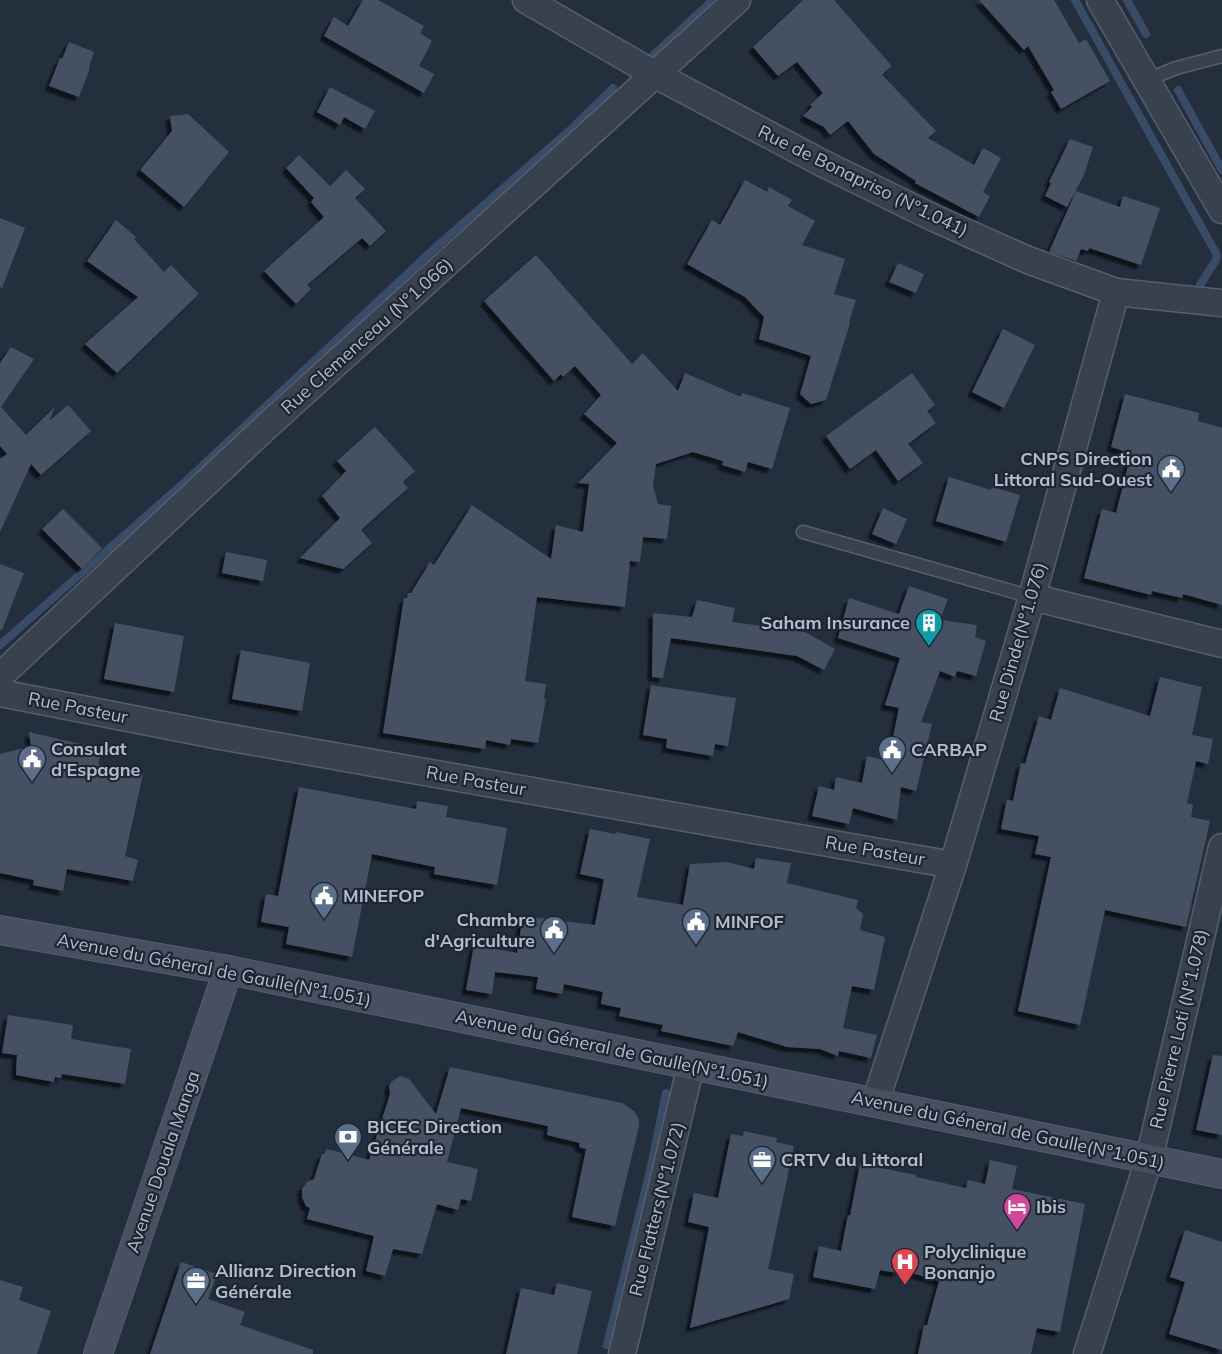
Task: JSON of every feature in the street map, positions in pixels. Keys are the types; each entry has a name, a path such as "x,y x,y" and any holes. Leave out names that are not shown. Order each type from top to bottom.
{"main road":[{"name":"Avenue du Géneral de Gaulle(N°1.051)","path":"0,930 228,970 1222,1174"},
{"name":"Avenue Douala Manga","path":"98,1354 228,970"}],"street":[{"name":"Rue de Bonapriso (N°1.041)","path":"526,0 656,75 822,163 934,218 1028,260 1116,292 1222,303"},
{"name":"Rue Clemenceau (N°1.066)","path":"0,676 267,426 737,0"},
{"path":"1100,0 1222,210"},
{"name":"Rue Dinde(N°1.076)","path":"875,1103 953,865 1032,597 1116,292"},
{"path":"1032,597 1222,644"},
{"name":"Rue Pasteur","path":"0,693 215,735 953,865"},
{"name":"Rue Pierre Loti (N°1.078)","path":"1087,1354 1149,1159 1222,846"},
{"name":"Rue Flatters(N°1.072)","path":"622,1354 691,1065"}],"lane":[{"path":"1147,80 1176,68 1222,56"},
{"path":"803,532 1032,597"}],"building":[{"path":"363,0 378,0 424,26 420,33 432,41 419,66 434,74 424,93 324,36 334,17 348,26"},
{"path":"803,0 834,0 890,64 891,66 882,75 936,131 928,138 974,165 983,148 1001,158 983,192 990,196 979,217 915,183 916,181 874,154 848,121 830,135 824,127 803,116 812,107 810,105 823,93 797,62 778,76 753,47"},
{"path":"979,0 1054,0 1079,43 1086,39 1110,81 1061,109 1051,92 1054,90 1028,46 1024,50"},
{"path":"69,42 94,52 79,97 49,86 60,58 62,59"},
{"path":"330,87 375,111 365,129 344,117 340,125 317,112"},
{"path":"188,114 229,152 184,207 140,170 172,131 170,116"},
{"path":"1070,139 1093,147 1084,175 1067,207 1045,196 1051,183 1049,182"},
{"path":"299,155 330,186 346,170 365,189 355,198 386,231 370,246 362,238 307,285 311,289 296,304 264,271 324,217 311,202 314,198 286,168"},
{"path":"745,180 767,192 769,187 792,200 788,206 815,221 802,245 845,259 834,294 856,300 826,400 811,404 800,394 811,356 759,339 764,317 745,297 687,264 712,220 720,225"},
{"path":"1076,191 1120,207 1123,196 1160,208 1141,265 1089,248 1088,251 1081,249 1076,261 1049,252"},
{"path":"0,218 25,228 2,288 0,287"},
{"path":"116,220 136,237 134,239 164,272 171,265 199,294 117,373 85,344 138,297 87,261"},
{"path":"536,255 632,364 643,353 678,391 685,373 741,397 742,393 790,408 772,469 748,462 745,472 722,465 723,461 693,452 656,464 653,486 658,504 671,506 667,539 643,537 640,562 630,561 625,607 537,597 525,681 546,684 544,699 546,699 538,743 511,739 510,745 486,740 485,749 383,733 404,598 407,598 408,593 411,593 430,562 434,565 472,505 551,559 556,525 583,532 589,484 578,483 617,443 584,414 601,395 575,366 563,377 561,374 554,381 484,301"},
{"path":"898,263 924,274 916,293 889,282"},
{"path":"1003,329 1035,345 1004,408 972,392"},
{"path":"11,347 34,359 1,407 26,435 55,407 49,421 68,405 91,431 41,475 31,464 0,532 0,459 7,454 0,446 0,363"},
{"path":"912,373 935,405 927,411 936,423 908,444 923,463 898,481 876,450 850,469 826,436"},
{"path":"1125,394 1199,413 1198,421 1222,428 1222,605 1183,594 1182,598 1152,591 1151,595 1084,578 1102,509 1116,513 1130,458 1126,457 1127,452 1111,447"},
{"path":"375,427 415,471 403,482 408,488 361,530 372,543 343,569 300,558 340,518 322,496 346,471 337,461"},
{"path":"949,477 991,490 992,487 1020,495 1006,542 936,521"},
{"path":"883,508 907,519 896,544 872,534"},
{"path":"63,509 102,548 82,569 42,529"},
{"path":"226,552 267,560 263,581 222,573"},
{"path":"0,564 24,573 2,630 0,630"},
{"path":"909,586 948,599 940,620 977,625 975,637 986,641 976,676 957,671 955,677 940,671 921,722 932,724 916,791 901,787 897,820 853,808 849,824 812,816 819,786 834,790 836,777 862,783 867,756 888,761 899,708 885,705 900,658 838,638 849,598 899,614"},
{"path":"697,600 735,608 732,622 805,632 835,649 824,670 797,656 671,638 663,678 652,677 653,613 692,617"},
{"path":"115,623 184,636 174,692 104,679"},
{"path":"241,650 310,663 302,711 232,699"},
{"path":"1160,677 1202,687 1192,735 1213,739 1208,764 1196,761 1187,803 1193,805 1191,817 1210,821 1186,927 1105,910 1080,1025 1018,1011 1051,857 1035,854 1039,836 1001,829 1007,799 1013,801 1021,763 1025,764 1039,716 1051,720 1060,688 1150,716"},
{"path":"651,685 736,698 728,746 715,744 713,756 666,748 667,739 643,735"},
{"path":"29,732 102,749 98,764 143,774 125,856 138,860 133,881 67,869 63,891 33,885 34,880 0,873 0,754 31,746"},
{"path":"299,787 416,809 417,801 448,806 446,817 507,828 497,885 434,874 435,867 372,854 352,957 286,944 289,927 261,922 266,894 278,896"},
{"path":"590,829 650,839 637,897 683,905 690,864 727,862 754,869 756,858 791,863 787,883 858,900 856,908 863,914 860,930 885,937 874,990 852,986 843,1028 877,1035 871,1058 839,1051 838,1056 820,1049 787,1047 738,1032 733,1046 661,1031 663,1025 619,1016 621,1008 601,1004 603,992 564,984 562,994 536,989 538,977 495,972 492,994 466,990 474,945 517,953 523,916 595,925 604,879 580,874"},
{"path":"8,1015 73,1025 71,1039 131,1049 125,1084 62,1074 61,1078 55,1077 54,1082 16,1075 17,1055 2,1053"},
{"path":"1213,1055 1222,1056 1222,1135 1196,1130"},
{"path":"450,1067 622,1103 634,1111 639,1120 639,1126 615,1226 572,1217 586,1149 579,1147 580,1143 547,1135 548,1126 461,1108 447,1162 478,1169 471,1201 461,1199 458,1210 437,1204 422,1254 393,1249 385,1276 366,1271 374,1236 307,1219 310,1208 306,1206 302,1197 302,1189 307,1182 314,1179 322,1154 327,1149 369,1160 390,1094 389,1086 391,1082 400,1076 409,1079 436,1114"},
{"path":"744,1131 777,1138 776,1142 794,1146 768,1269 794,1274 789,1299 690,1328 709,1227 688,1222 694,1193 718,1198 731,1134 743,1136"},
{"name":"Ibis","path":"990,1160 1017,1166 1012,1189 1085,1204 1060,1332 1037,1328 1031,1354 918,1354 924,1325 927,1325 939,1281 898,1269 897,1273 880,1270 875,1289 813,1277 819,1246 841,1251 860,1164 916,1175 916,1177 966,1188 968,1180 985,1184"},
{"path":"1185,1230 1222,1242 1222,1350 1169,1334 1185,1282 1170,1277"},
{"name":"Allianz Direction Générale","path":"181,1262 217,1274 208,1299 245,1312 240,1325 313,1350 313,1354 150,1354"},
{"path":"0,1280 23,1287 19,1300 51,1311 37,1354 0,1354"},
{"path":"557,1283 592,1291 577,1354 506,1354 521,1288 554,1295"}],"waterway":[{"path":"646,62 713,0"},
{"path":"1075,0 1217,255 1216,260 1200,285"},
{"path":"1127,0 1146,34"},
{"path":"0,645 187,480 437,246 570,130 613,88"},
{"path":"1178,90 1222,170"},
{"path":"607,1345 650,1171 666,1093"}],"place":[{"name":"CNPS Direction Littoral Sud-Ouest","path":"1171,493"},
{"name":"Saham Insurance","path":"929,647"},
{"name":"CARBAP","path":"892,774"},
{"name":"Consulat d'Espagne","path":"32,783"},
{"name":"MINEFOP","path":"324,920"},
{"name":"MINFOF","path":"696,946"},
{"name":"Chambre d'Agriculture","path":"554,954"},
{"name":"BICEC Direction Générale","path":"348,1161"},
{"name":"CRTV du Littoral","path":"762,1184"},
{"name":"Ibis","path":"1017,1231"},
{"name":"Polyclinique Bonanjo","path":"905,1286"},
{"name":"Allianz Direction Générale","path":"196,1305"}]}
